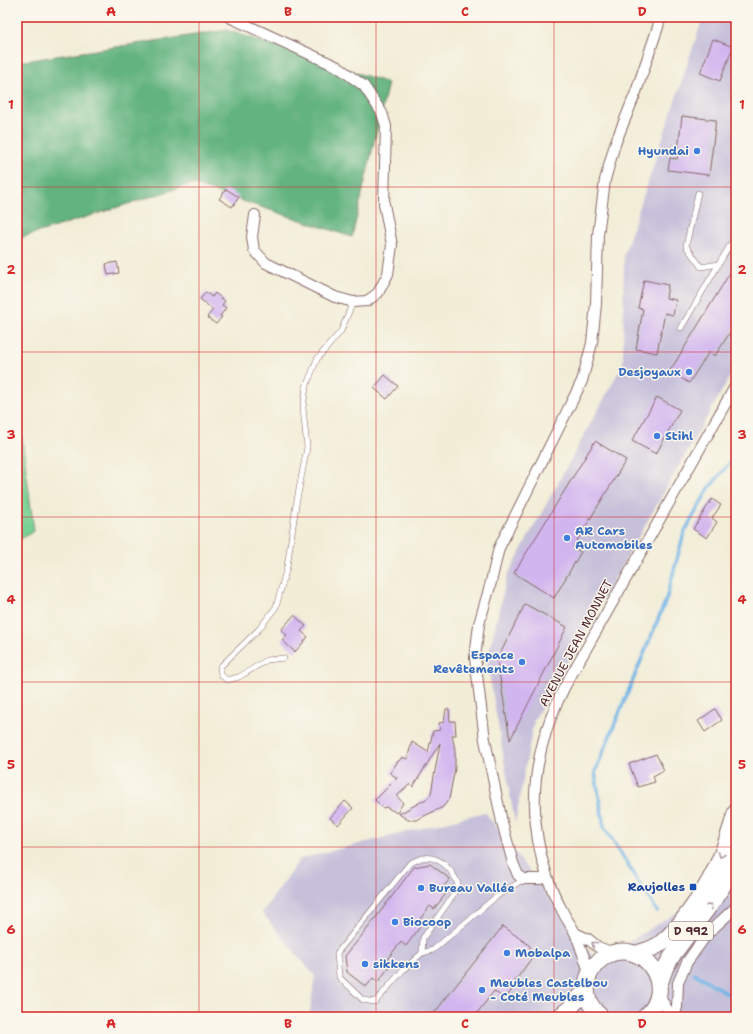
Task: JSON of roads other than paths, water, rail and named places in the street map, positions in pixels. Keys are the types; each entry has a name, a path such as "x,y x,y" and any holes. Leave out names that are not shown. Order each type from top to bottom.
{"main road":[{"name":"D 992","path":"636,954 649,950 660,944 678,926 693,905 714,872 736,812"},
{"name":"D 992","path":"659,990 665,968 727,879 736,854"},
{"path":"601,1017 593,1009 590,1003 587,989 590,973 598,962 608,955 621,952 636,954 642,957 652,966 658,978 659,990 654,1007 649,1017"},
{"path":"559,1017 569,1009 587,989"}],"street":[{"path":"229,17 338,67 364,86 382,113 386,126 384,204 392,245 388,274 378,293 367,301 353,302 335,297 266,263 254,250 252,237 255,215"},
{"path":"547,877 540,879 524,879 518,875 512,863 485,740 475,658 479,624 499,548 582,381 592,343 596,304 598,235 605,180 615,144 636,92 660,17"},
{"name":"AVENUE JEAN MONNET","path":"590,973 575,933 563,913 547,877 537,836 535,798 537,768 541,747 550,719 565,686 736,385"},
{"path":"673,1017 677,1007 678,983 687,962 707,934 736,907"},
{"path":"575,933 588,939 598,947 614,953"},
{"path":"659,990 673,1017"}],"lane":[{"path":"698,193 686,246 701,267 719,264"},
{"path":"681,328 736,235"},
{"path":"284,658 267,660 239,677 227,680 221,675 220,667 259,629 276,607 287,567 296,505 307,448 304,408 306,387 317,360 341,331 353,302"},
{"path":"422,953 423,938 452,897 458,884 454,874 439,860 422,858 410,863 337,953 339,977 363,1000 375,1002 404,969 422,953 433,950 497,896 524,879"}],"waterway":[{"path":"657,911 604,827 595,772 666,600 684,533 709,488 736,455"},
{"path":"694,973 736,999"}],"place":[{"name":"Hyundai","path":"697,151"},
{"name":"Desjoyaux","path":"689,372"},
{"name":"Stihl","path":"657,436"},
{"name":"AR Cars Automobiles","path":"567,538"},
{"name":"Espace Revêtements","path":"522,662"},
{"name":"Raujolles","path":"693,887"},
{"name":"Bureau Vallée","path":"421,888"},
{"name":"Biocoop","path":"395,922"},
{"name":"Mobalpa","path":"507,953"},
{"name":"sikkens","path":"365,964"},
{"name":"Meubles Castelbou - Coté Meubles","path":"482,990"}]}
